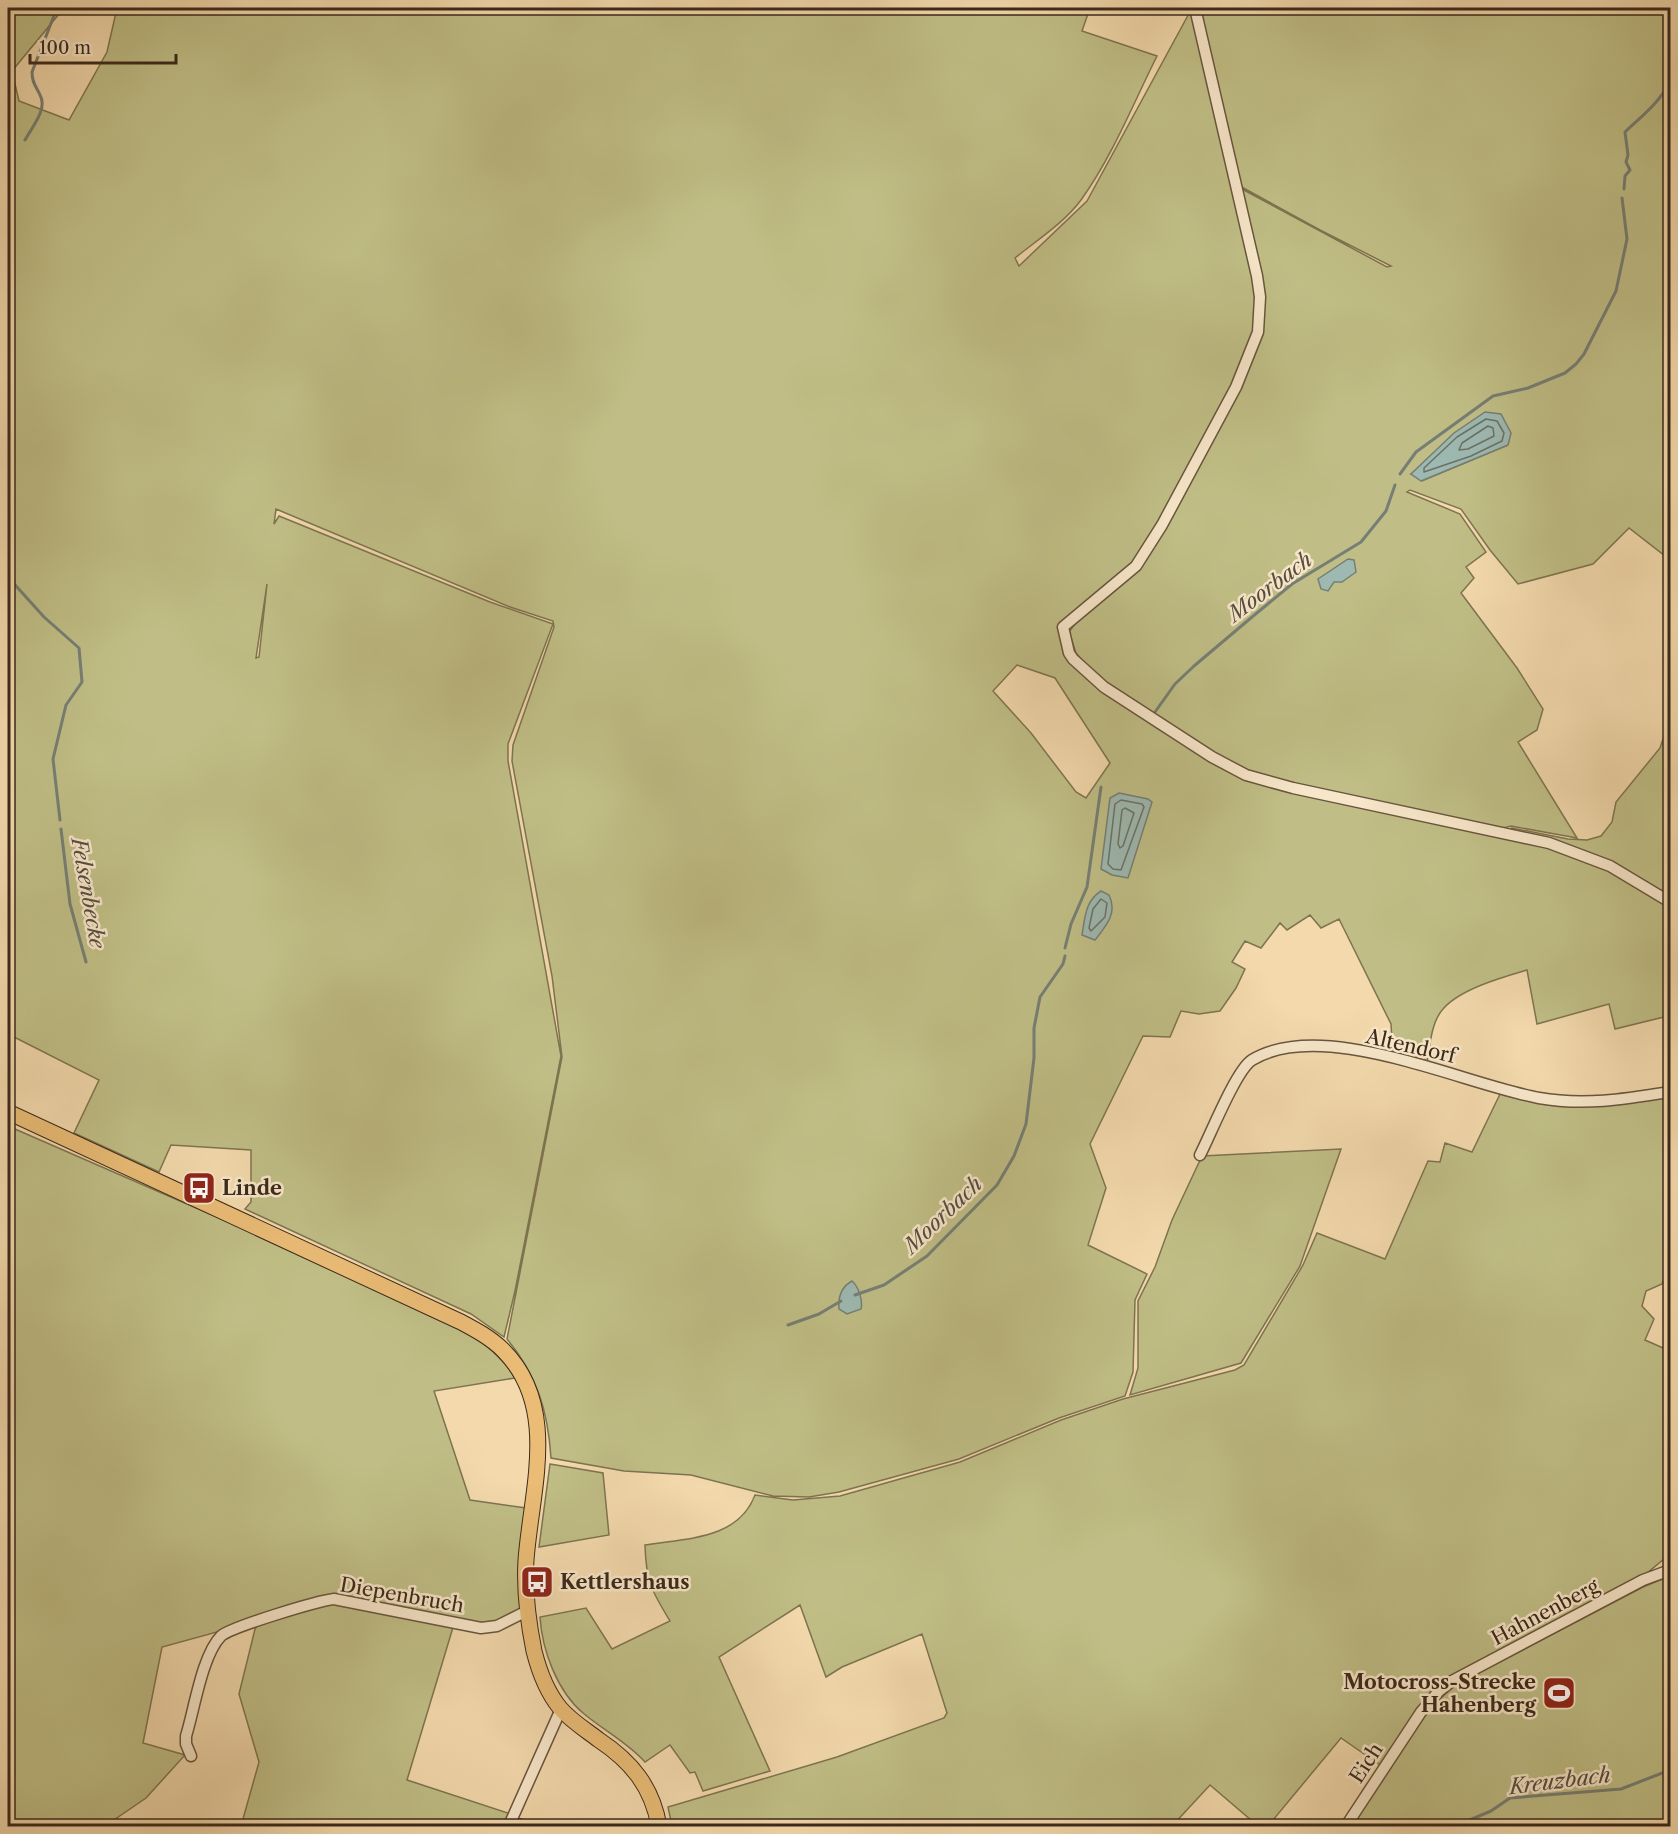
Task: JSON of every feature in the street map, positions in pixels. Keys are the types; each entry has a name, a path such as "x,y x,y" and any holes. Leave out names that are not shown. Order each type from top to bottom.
{"main road":[{"path":"8,1113 401,1294 480,1333 503,1349 518,1370 530,1398 537,1429 538,1460 526,1559 527,1611 540,1670 548,1690 561,1709 633,1766 651,1794 659,1827"}],"street":[{"path":"1196,8 1257,276 1260,297 1258,332 1236,387 1145,553 1118,583 1063,627 1069,653 1084,671 1104,687 1212,757 1246,775 1293,788 1548,843 1610,866 1671,902"},
{"name":"Altendorf","path":"1200,1155 1240,1076 1250,1062 1293,1046 1312,1045 1388,1057 1459,1075 1502,1089 1577,1103 1597,1103 1671,1092"},
{"name":"Hahnenberg","path":"1439,1691 1452,1681 1643,1580 1671,1570"},
{"name":"Diepenbruch","path":"191,1756 186,1744 186,1736 204,1673 217,1643 230,1630 311,1603 334,1599 481,1628 497,1626 527,1611"},
{"name":"Eich","path":"1346,1827 1421,1712 1439,1691"},
{"path":"524,1827 511,1821 561,1709"}],"shaded area":[{"path":"8,8 64,8 12,71 19,101 69,120 107,52 117,8 1090,8 1082,31 1157,56 1112,148 1081,200 1050,231 1015,258 1019,266 1087,201 1192,8 1244,231 1258,311 1249,353 1160,523 1132,565 1061,628 1068,660 1088,680 1157,728 1244,778 1549,846 1609,867 1670,905 1670,1045 1664,1017 1615,1029 1609,1004 1537,1024 1527,970 1460,995 1443,1009 1432,1034 1427,1063 1393,1056 1391,1024 1339,919 1321,928 1310,915 1287,930 1280,923 1261,948 1245,941 1232,962 1245,969 1236,988 1220,1011 1199,1014 1181,1011 1170,1037 1143,1036 1090,1144 1106,1188 1088,1245 1147,1274 1135,1300 1133,1372 1125,1396 1059,1418 959,1459 839,1492 809,1497 773,1496 691,1475 624,1471 551,1458 544,1409 539,1394 526,1366 507,1339 562,1057 552,976 512,761 513,745 554,627 553,621 510,607 276,509 274,524 279,516 490,602 553,624 508,744 508,761 561,1056 504,1337 471,1314 245,1209 251,1202 251,1150 171,1145 159,1172 74,1133 99,1080 8,1034","holes":["267,584 259,657 256,658","1017,665 1055,678 1110,763 1086,798 1076,792 1031,733 993,691","1120,793 1130,868 1128,877"]},
{"path":"1199,8 1670,8 1669,559 1629,528 1593,564 1518,584 1461,509 1410,490 1407,492 1460,514 1486,552 1466,567 1474,578 1461,593 1517,668 1543,709 1537,730 1518,742 1577,838 1511,826 1503,828 1293,786 1225,762 1093,673 1076,653 1069,632 1077,621 1130,578 1262,328 1240,188 1387,267 1391,266 1238,185","holes":["1508,445 1422,481 1411,474"]},
{"path":"1670,718 1670,898 1611,865 1503,831 1512,828 1568,839 1587,840 1601,836 1612,822 1616,802 1660,748"},
{"path":"1501,1092 1539,1100 1670,1095 1670,1264 1662,1284 1646,1291 1642,1306 1654,1319 1645,1340 1670,1351 1670,1554 1641,1578 1450,1677 1424,1701 1380,1765 1341,1738 1268,1826 1258,1826 1210,1785 1172,1826 672,1826 668,1807 837,1757 944,1718 947,1713 922,1634 842,1667 826,1677 800,1605 719,1657 770,1771 703,1791 695,1772 690,1773 670,1745 645,1762 631,1748 583,1713 558,1682 544,1643 540,1617 586,1608 612,1649 670,1621 651,1585 645,1545 693,1538 724,1529 747,1510 755,1495 793,1500 840,1496 960,1462 1061,1420 1123,1399 1235,1370 1244,1365 1303,1265 1317,1233 1385,1259 1428,1161 1440,1162 1445,1143 1472,1152"},
{"path":"8,1126 398,1296 463,1329 492,1350 515,1378 434,1391 470,1500 526,1508 524,1611 490,1627 344,1597 162,1647 143,1743 185,1755 146,1798 105,1826 8,1826"},
{"path":"1341,1149 1300,1266 1241,1363 1130,1395 1138,1368 1138,1301 1155,1267 1172,1220 1202,1156"},
{"path":"550,1464 603,1473 609,1535 539,1547"},
{"name":"Motocross-Strecke Hahenberg","path":"1670,1576 1670,1826 1351,1826 1424,1714 1455,1685 1643,1587"},
{"path":"343,1601 454,1624 407,1780 511,1814 506,1826 241,1826 259,1762 239,1694 255,1629 259,1623"}],"water":[{"path":"1485,412 1501,414 1511,433 1508,445 1421,481 1411,474 1454,433"},
{"path":"1348,559 1354,560 1356,572 1342,582 1334,582 1328,591 1321,589 1318,579"},
{"path":"1119,793 1148,799 1152,802 1128,878 1112,875 1101,869 1110,798"},
{"path":"1101,891 1109,895 1112,908 1110,919 1095,940 1082,935 1089,905"},
{"path":"852,1281 860,1294 861,1309 847,1314 839,1309 839,1301 841,1293"}],"waterway":[{"name":"Felsenbecke","path":"25,140 42,106 42,100 33,82 32,72 57,8"},
{"name":"Moorbach","path":"1624,189 1625,176 1630,170 1626,162 1628,155 1625,132 1655,103 1670,82"},
{"name":"Moorbach","path":"1400,474 1416,452 1493,396 1528,388 1565,373 1576,364 1584,354 1616,291 1627,239 1622,198"},
{"name":"Moorbach","path":"1155,712 1175,684 1252,617 1292,584 1361,542 1386,511 1395,485"},
{"name":"Felsenbecke","path":"8,577 44,617 79,648 82,682 66,705 53,759 60,820"},
{"name":"Moorbach","path":"1065,948 1071,924 1087,887 1101,787"},
{"name":"Felsenbecke","path":"61,829 70,904 86,962"},
{"name":"Moorbach","path":"855,1295 884,1285 927,1256 997,1185 1014,1156 1026,1124 1034,1058 1034,1028 1040,997 1063,964 1065,956"},
{"name":"Moorbach","path":"788,1325 819,1314 841,1301"},
{"name":"Kreuzbach","path":"1455,1826 1491,1811 1510,1798 1621,1789 1670,1770"}],"place":[{"name":"Linde","path":"199,1188"},
{"name":"Kettlershaus","path":"537,1582"},
{"name":"Motocross-Strecke Hahenberg","path":"1559,1693"}]}
